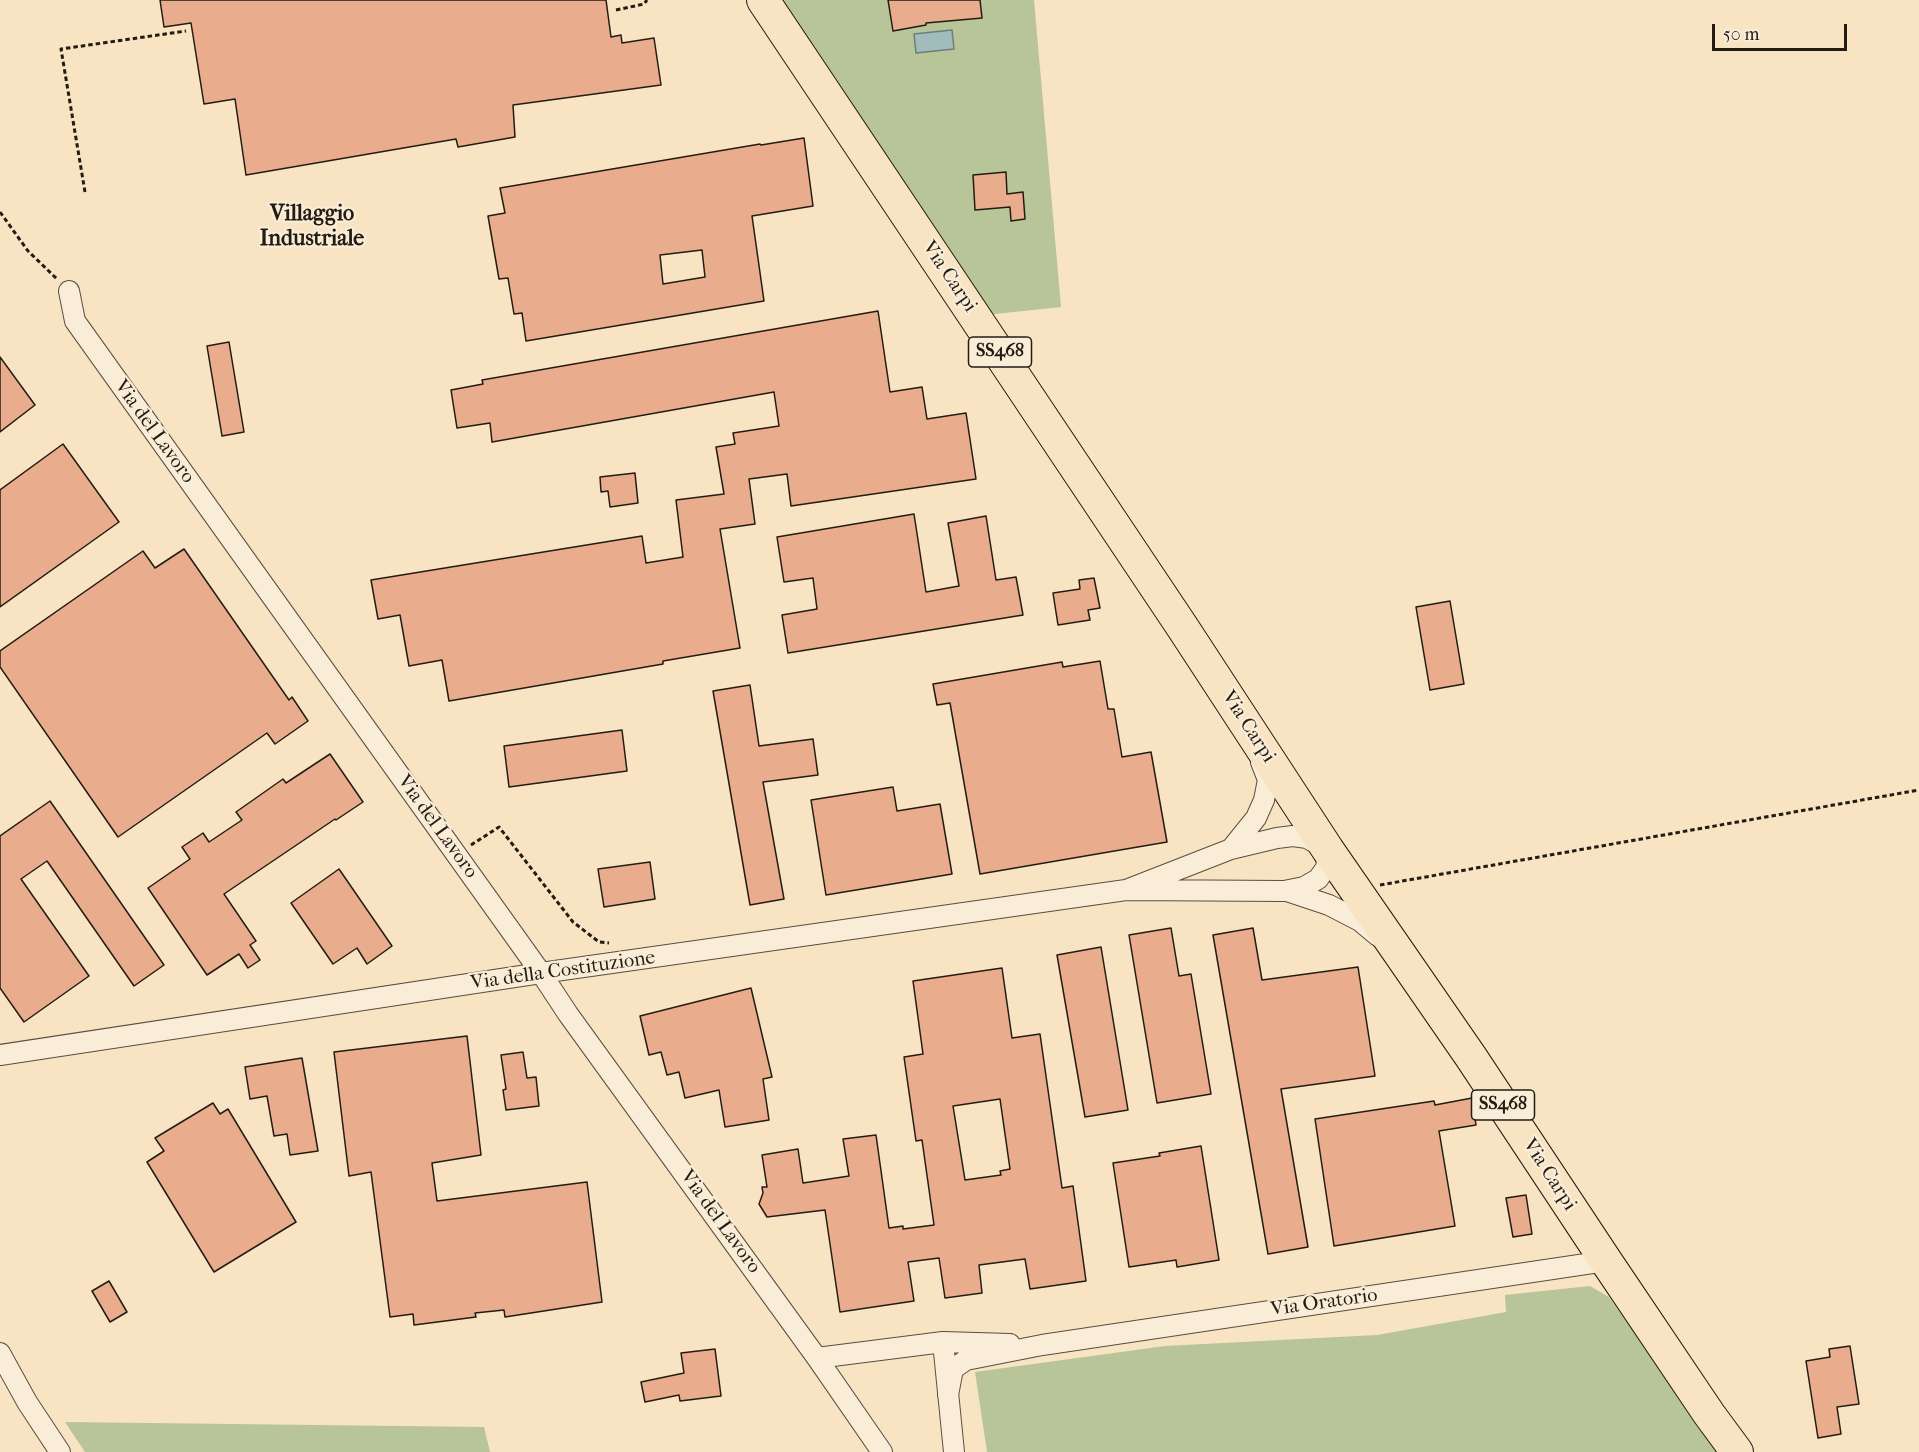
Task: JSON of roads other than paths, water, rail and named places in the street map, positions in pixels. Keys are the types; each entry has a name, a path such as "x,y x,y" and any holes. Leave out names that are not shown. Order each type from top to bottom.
{"main road":[{"name":"Via Carpi","path":"763,0 1244,720 1328,850 1472,1057 1708,1414 1737,1452"}],"street":[{"name":"Via del Lavoro","path":"69,291 75,321 568,1014 817,1358"},
{"name":"Via della Costituzione","path":"1231,849 1256,819 1267,790 1268,780 1244,720"},
{"name":"Via della Costituzione","path":"0,1055 1126,890 1284,891 1304,886 1318,879 1326,868 1328,850 1307,838 1277,837 1231,849 1126,890"},
{"name":"Via della Costituzione","path":"1284,891 1329,905 1360,921 1397,952"},
{"name":"Via Oratorio","path":"948,1395 954,1369 966,1360 1042,1345 1606,1261"},
{"name":"Via Oratorio","path":"817,1358 943,1342 1042,1345"},
{"name":"Via Oratorio","path":"943,1342 954,1452"},
{"path":"0,1353 27,1402 60,1452"},
{"path":"817,1358 882,1452"}],"water":[{"path":"952,30 954,49 916,53 914,34"}],"district":[{"name":"Villaggio Industriale","path":"312,228"}]}
